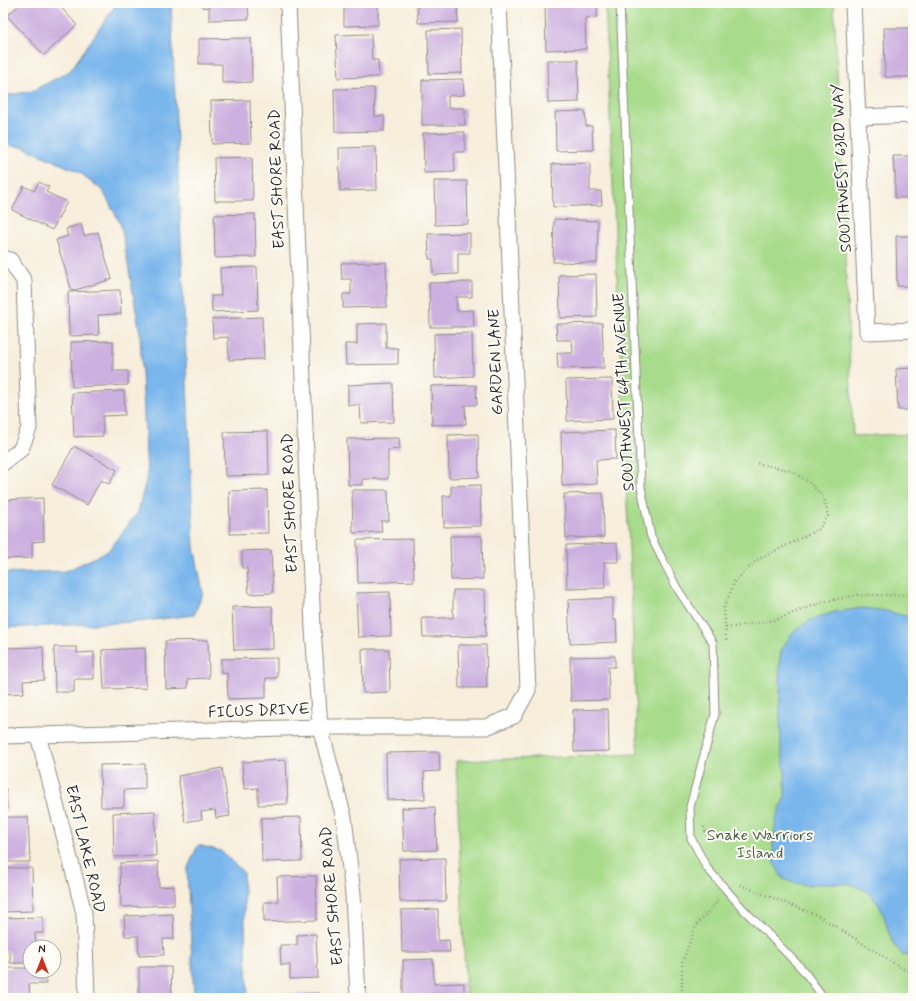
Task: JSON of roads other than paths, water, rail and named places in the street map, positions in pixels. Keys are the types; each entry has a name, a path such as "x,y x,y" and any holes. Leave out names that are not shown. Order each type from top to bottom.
{"street":[{"name":"EAST SHORE ROAD","path":"288,3 313,630 320,727 344,818 353,894 358,998"},
{"name":"GARDEN LANE","path":"499,3 528,690 514,716"},
{"name":"SOUTHWEST 63RD WAY","path":"853,3 867,332 913,330"},
{"path":"858,116 913,115"},
{"path":"3,463 21,449 30,428 24,281 6,259"},
{"name":"FICUS DRIVE","path":"3,736 320,727 486,727 514,716"},
{"name":"EAST LAKE ROAD","path":"38,735 84,913 87,998"}],"lane":[{"name":"SOUTHWEST 64TH AVENUE","path":"620,3 641,487 651,537 678,588 713,643 715,714 690,807 691,838 707,868 744,910 803,970 824,998"}],"water":[{"path":"117,3 171,3 194,547 203,593 194,615 137,622 3,628 3,573 66,571 108,551 138,512 147,476 140,333 121,225 103,191 79,172 23,147 3,145 3,96 32,91 70,71"},
{"path":"863,608 886,611 905,616 913,615 913,957 903,955 894,945 879,905 868,892 851,884 826,883 808,885 794,883 783,879 774,863 773,841 776,819 785,796 785,770 781,748 780,714 779,667 781,651 792,633 811,620 835,612"},
{"path":"198,845 221,851 243,872 248,998 194,998 187,870"}],"park label":[{"name":"Snake Warriors Island","path":"760,844"}]}
